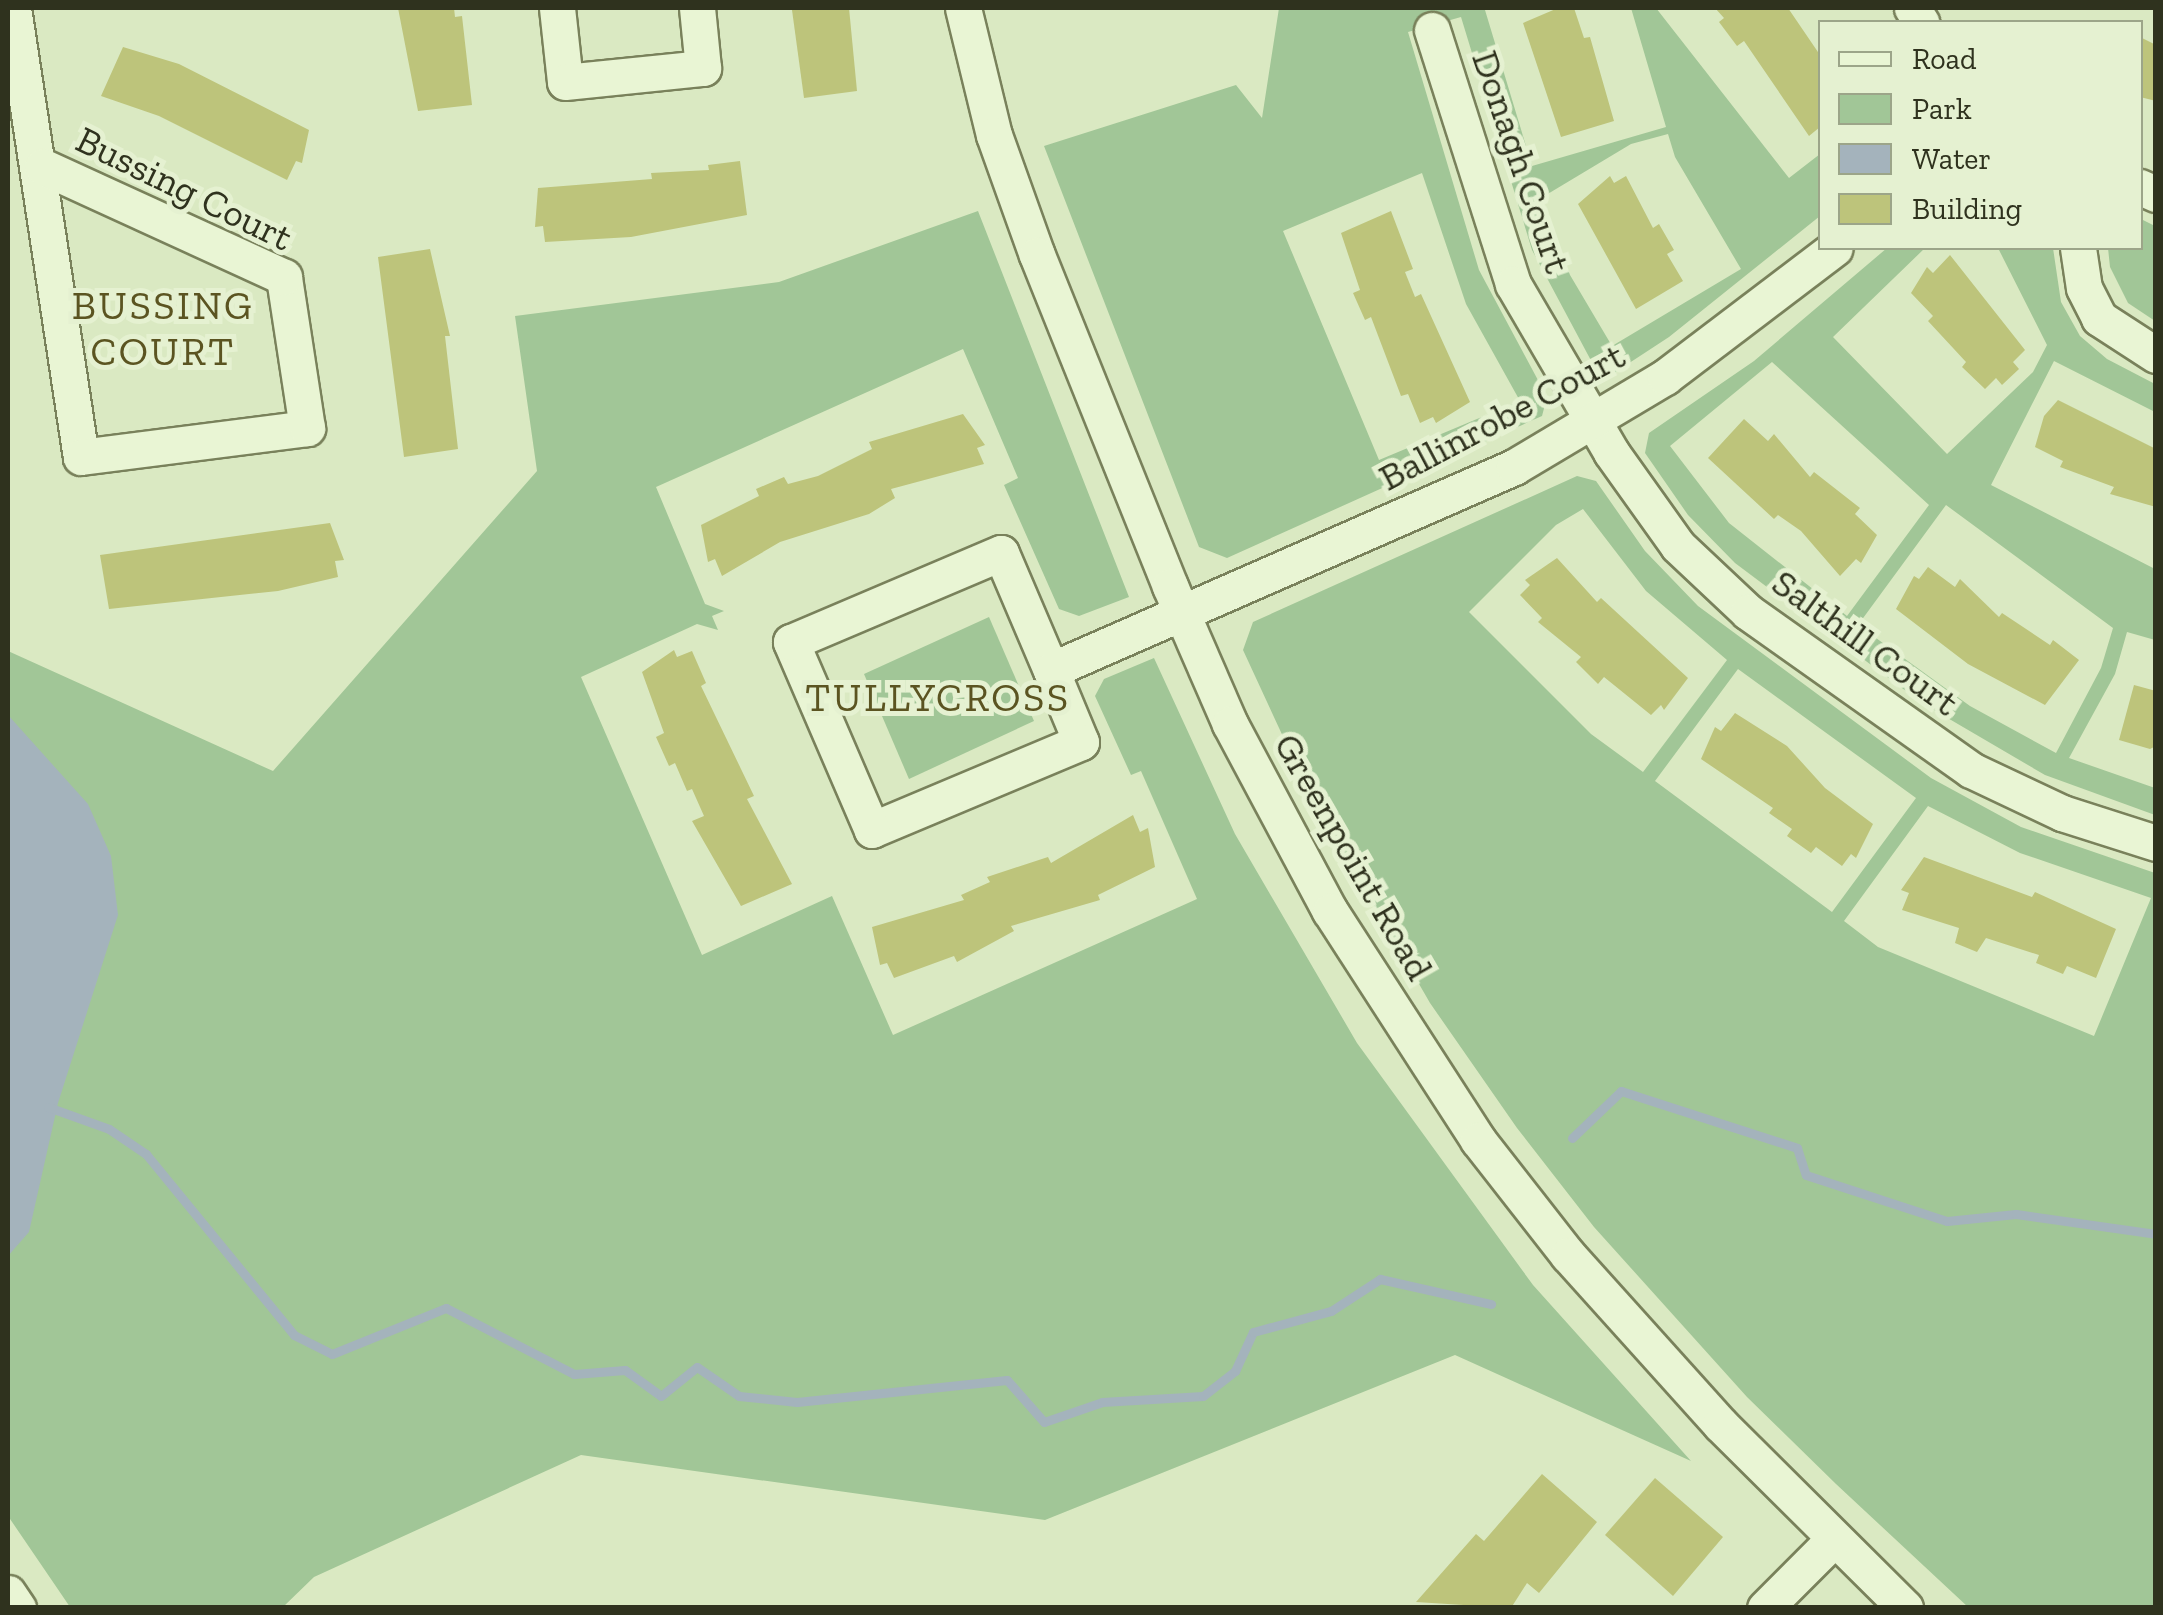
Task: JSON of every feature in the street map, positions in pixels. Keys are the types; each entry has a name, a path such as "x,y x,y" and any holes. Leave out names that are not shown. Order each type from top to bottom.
{"street":[{"name":"Bussing Court","path":"13,8 42,166 82,457 307,428 284,277 42,166"},
{"path":"558,8 566,82 703,68 697,8"},
{"name":"Greenpoint Road","path":"963,8 994,134 1037,255 1182,615 1269,804 1379,991 1478,1140 1649,1348 1906,1608"},
{"name":"Donagh Court","path":"1432,30 1499,250 1593,422"},
{"name":"Ballinrobe Court","path":"1051,670 1431,508 1593,422 1736,328 1834,250"},
{"path":"2078,250 2084,288 2100,318 2156,355"},
{"name":"Salthill Court","path":"1593,422 1678,546 1761,622 1971,770 2062,814 2156,843"},
{"path":"1001,554 1051,670 1081,742 872,830 791,642 1001,554"},
{"path":"1764,1608 1834,1538"},
{"path":"8,1593 18,1608"}],"green space":[{"path":"1279,8 1491,8 1485,10 1532,166 1666,127 1631,8 1656,8 1789,178 1818,156 1818,218 1669,337 1614,373 1595,368 1532,250 1461,17 1408,32 1479,270 1547,397 1542,416 1227,558 1199,547 1044,146 1236,85 1262,118","holes":["1668,134 1675,157 1741,269 1612,346 1570,275 1541,198 1631,144","1422,173 1466,304 1520,401 1379,460 1283,231"]},
{"path":"978,211 1129,597 1079,616 1059,609 1004,485 1018,478 963,349 656,487 705,604 724,611 712,616 718,630 697,624 581,677 702,955 832,896 893,1035 1197,899 1141,771 1131,775 1095,696 1104,679 1154,658 1235,834 1357,1043 1533,1285 1691,1461 1455,1355 1045,1520 581,1455 314,1577 283,1607 70,1607 8,1516 8,651 273,771 537,471 515,316 779,282"},
{"path":"2143,220 2155,226 2155,321 2128,303 2110,267 2108,250 2143,250"},
{"path":"1885,250 1923,250 1833,337 1947,454 2033,372 2047,345 1999,250 2053,250 2061,302 2080,336 2107,359 2155,384 2155,412 2054,361 1991,485 2155,569 2155,640 2127,632 2115,674 2069,758 2155,788 2155,815 2045,775 1922,703 1735,563 1688,515 1645,453 1649,433 1754,361","holes":["1772,362 1929,505 1847,616 1729,523 1670,446","1946,505 2113,628 2101,668 2056,753 1970,706 1858,625"]},
{"path":"1577,476 1596,481 1645,551 1698,606 1931,778 2021,827 2155,873 2155,1607 1968,1607 1747,1397 1594,1227 1517,1128 1430,1003 1310,795 1243,650 1253,622","holes":["1583,509 1646,591 1727,660 1643,772 1591,734 1469,612 1556,525","1738,669 1916,798 1832,912 1655,781","1928,806 2020,853 2151,898 2094,1036 1878,947 1844,921"]},
{"path":"989,617 1034,721 909,779 864,674"}],"water":[{"path":"8,715 88,804 111,856 118,915 58,1103 29,1232 8,1256"}],"building":[{"path":"398,8 454,8 455,17 462,16 472,105 418,111"},
{"path":"849,8 857,91 804,98 792,10"},
{"path":"1558,8 1574,8 1584,38 1590,37 1614,121 1561,137 1523,23"},
{"path":"1715,8 1788,8 1818,52 1818,129 1809,136 1744,41 1737,46 1719,22 1724,18"},
{"path":"2143,38 2156,45 2156,101 2143,98"},
{"path":"123,47 179,64 309,130 302,163 296,161 287,180 159,116 101,96"},
{"path":"740,161 747,215 631,237 545,242 543,226 535,227 538,188 652,179 651,173 709,170 708,165"},
{"path":"1610,176 1614,183 1626,176 1653,228 1659,224 1674,250 1667,254 1683,281 1636,309 1578,204"},
{"path":"1391,211 1413,269 1405,272 1415,297 1421,294 1470,402 1436,423 1433,417 1420,423 1408,394 1401,396 1371,317 1365,320 1353,293 1360,290 1341,233"},
{"path":"430,249 450,336 445,336 458,449 404,457 378,257"},
{"path":"1950,255 2025,350 2013,362 2019,369 2002,385 1996,378 1985,389 1962,367 1966,362 1928,321 1933,316 1911,293 1927,267 1933,273"},
{"path":"2058,400 2156,449 2156,507 2110,494 2114,487 2060,467 2063,461 2035,447 2044,416"},
{"path":"963,414 985,445 977,448 984,464 891,489 895,498 869,514 780,542 722,576 715,559 708,562 701,525 759,496 756,489 784,477 788,484 818,476 872,449 869,442"},
{"path":"1744,419 1768,441 1774,434 1810,477 1814,472 1860,508 1855,514 1877,535 1861,563 1856,559 1840,576 1801,531 1778,515 1774,519 1708,458"},
{"path":"330,523 344,560 335,561 338,577 278,591 109,609 100,555"},
{"path":"1557,558 1597,602 1601,598 1688,678 1664,710 1661,705 1651,715 1604,677 1598,684 1576,662 1581,657 1538,622 1542,618 1520,595 1530,585 1525,580"},
{"path":"1928,567 1955,587 1960,579 1999,617 2002,613 2050,645 2053,640 2079,660 2045,705 1968,664 1896,609 1914,576 1919,579"},
{"path":"674,650 677,657 692,651 706,683 701,686 754,796 747,799 792,884 741,906 692,821 704,816 692,789 687,791 675,763 669,766 656,737 664,733 642,672"},
{"path":"2134,685 2156,691 2156,746 2150,749 2119,740"},
{"path":"1735,713 1787,746 1825,788 1873,824 1856,858 1851,854 1842,866 1816,847 1811,853 1787,836 1792,829 1769,813 1773,808 1701,759 1715,727 1721,731"},
{"path":"1133,815 1140,832 1148,828 1155,867 1098,895 1100,900 1011,926 1014,931 957,962 954,956 894,978 887,963 880,965 872,927 964,900 961,895 990,882 987,877 1048,857 1051,863"},
{"path":"1924,857 2032,897 2035,892 2116,929 2096,978 2067,966 2063,974 2036,963 2039,955 1986,938 1977,952 1955,943 1959,928 1902,910 1909,893 1901,890"},
{"path":"1542,1474 1597,1522 1539,1593 1527,1583 1511,1608 1416,1602 1476,1534 1484,1541"},
{"path":"1655,1478 1723,1537 1673,1596 1605,1535"}],"waterway":[{"path":"1572,1138 1621,1091 1797,1148 1806,1175 1947,1221 2016,1214 2156,1234"},
{"path":"48,1107 109,1129 146,1154 294,1335 332,1354 446,1308 574,1374 625,1370 661,1396 697,1367 739,1396 797,1402 1007,1380 1044,1422 1102,1402 1203,1396 1235,1371 1253,1332 1331,1311 1380,1279 1491,1304"}],"district":[{"name":"BUSSING COURT","path":"163,328"},
{"name":"TULLYCROSS","path":"938,697"}]}
